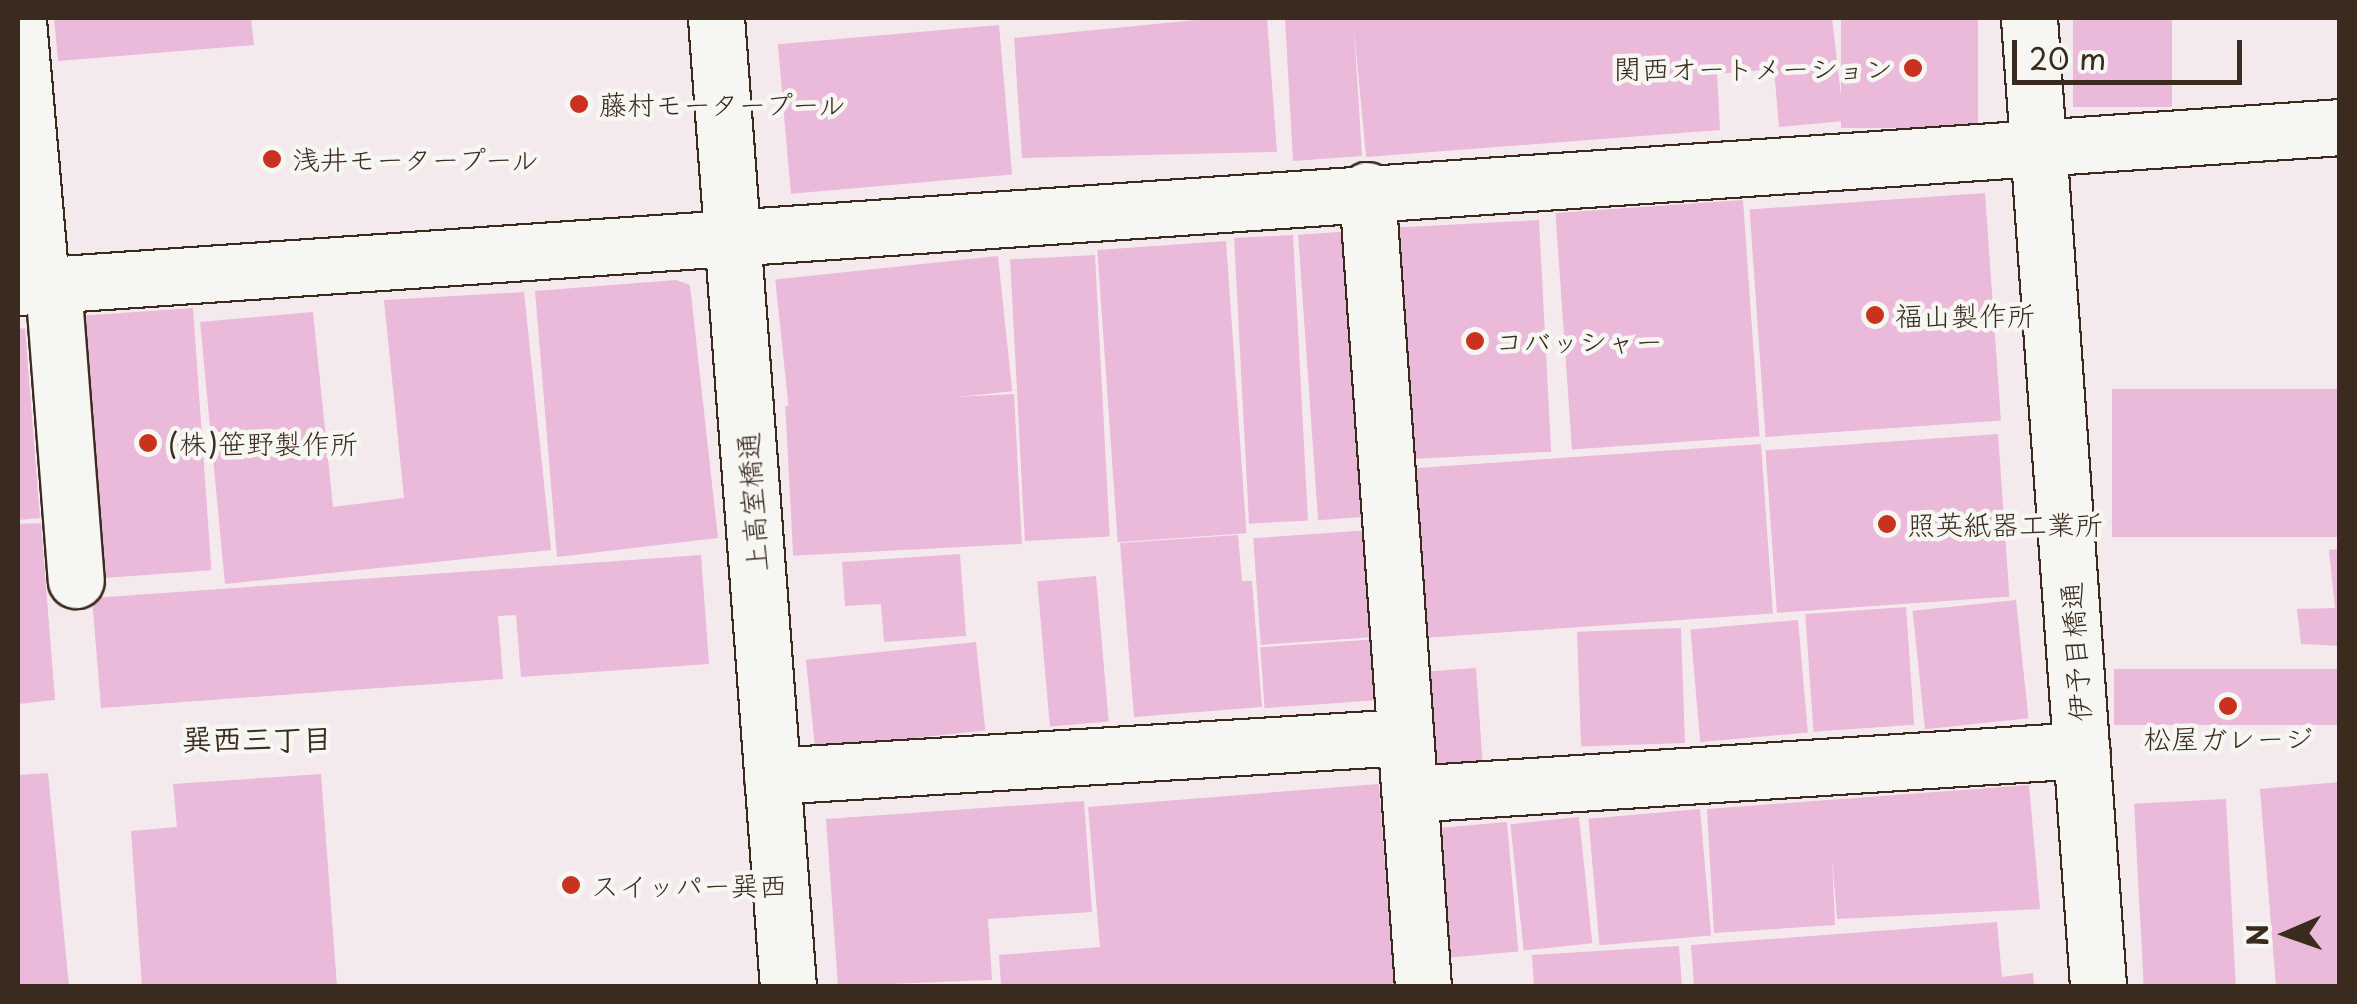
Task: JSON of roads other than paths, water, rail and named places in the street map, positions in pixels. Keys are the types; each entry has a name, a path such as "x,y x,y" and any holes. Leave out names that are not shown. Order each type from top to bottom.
{"street":[{"name":"上高室橋通","path":"716,18 788,986"},
{"name":"伊予目橋通","path":"2030,18 2098,986"},
{"path":"18,21 37,285 76,580"},
{"path":"37,285 732,231 2340,127"},
{"path":"1367,190 1423,986"},
{"path":"772,776 1405,737"},
{"path":"1410,794 2082,750"}],"place":[{"name":"関西オートメーション","path":"1913,68"},
{"name":"藤村モータープール","path":"579,104"},
{"name":"浅井モータープール","path":"272,159"},
{"name":"福山製作所","path":"1875,315"},
{"name":"コバッシャー","path":"1475,341"},
{"name":"(株)笹野製作所","path":"148,443"},
{"name":"照英紙器工業所","path":"1887,524"},
{"name":"松屋ガレージ","path":"2228,706"},
{"name":"スイッパー巽西","path":"571,885"}],"district":[{"name":"巽西三丁目","path":"257,738"}]}
